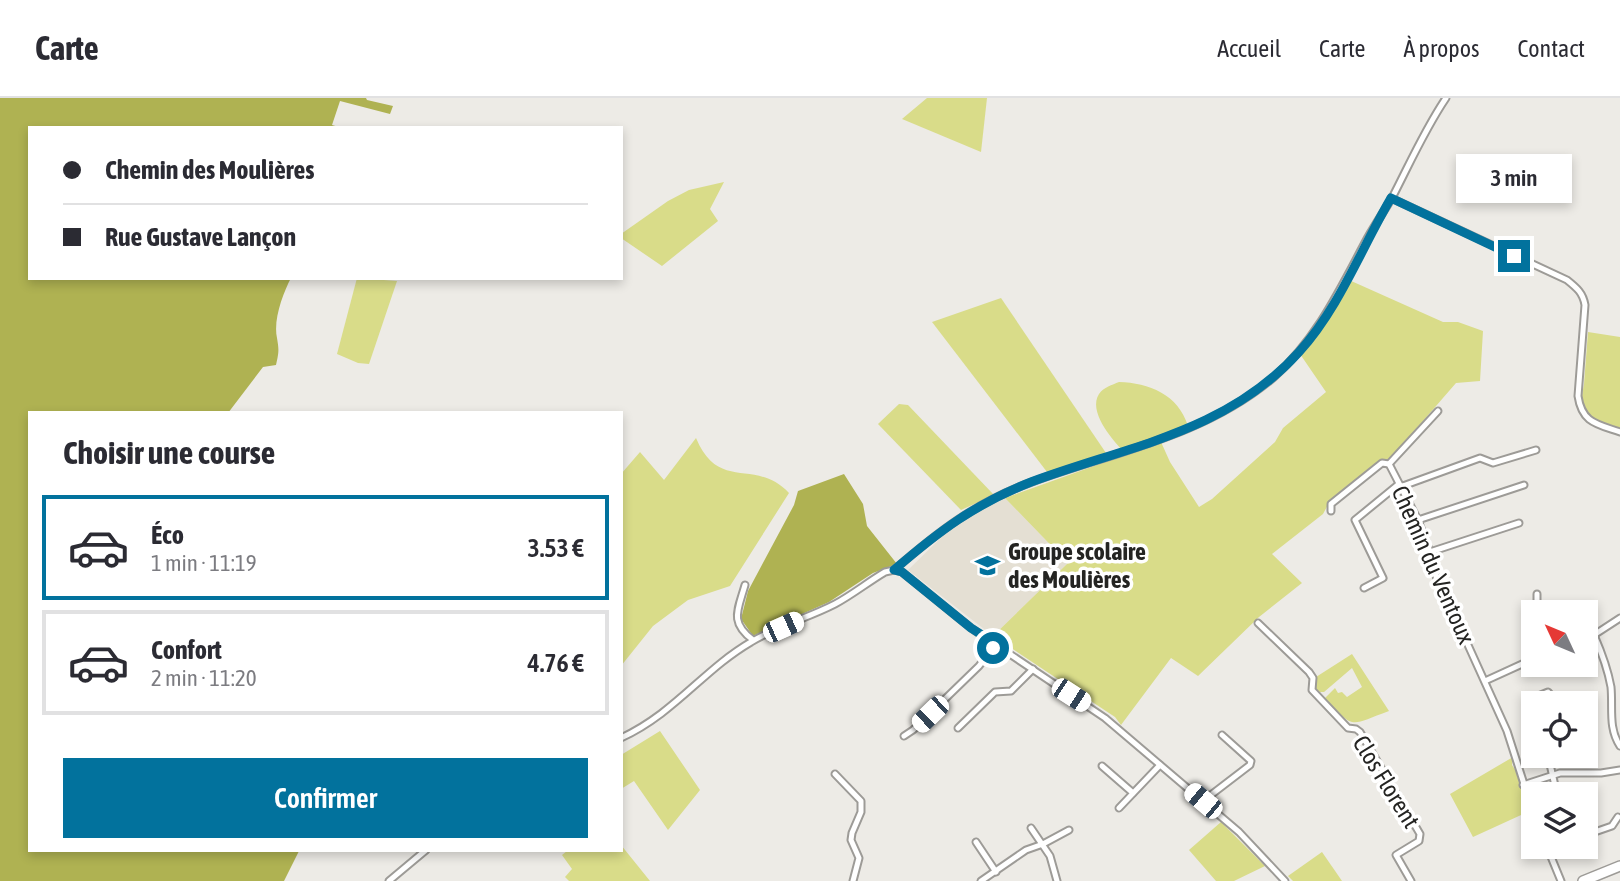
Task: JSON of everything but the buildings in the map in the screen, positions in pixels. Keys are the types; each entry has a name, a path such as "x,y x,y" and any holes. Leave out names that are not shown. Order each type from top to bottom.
{"main road":[{"path":"1583,881 1620,866"}],"street":[{"path":"894,570 970,510 1030,483 1192,428 1245,399 1291,360 1313,334 1346,282 1434,115 1446,98"},
{"path":"1391,198 1577,288 1583,296 1585,306 1578,396 1580,408 1592,422 1620,432"},
{"name":"Chemin du Ventoux","path":"1438,411 1389,464 1418,520 1430,552 1440,592 1507,731 1522,782"},
{"path":"1364,588 1383,578 1355,520 1400,486 1480,458 1493,463 1536,450"},
{"path":"1331,511 1331,504 1360,480 1382,463 1389,464"},
{"path":"1418,520 1524,485"},
{"path":"1430,552 1519,523"},
{"path":"623,737 651,723 753,640 836,604 885,572 894,570 902,572 971,628 1105,718 1239,832 1285,881"},
{"path":"745,585 737,619 740,629 753,640"},
{"path":"1537,594 1537,600"},
{"path":"1598,632 1620,618"},
{"name":"Clos Florent","path":"1258,623 1309,672 1313,678 1312,690 1348,728 1360,732 1420,834 1419,841 1396,855 1411,881"},
{"path":"904,736 969,675 996,644"},
{"path":"1598,647 1611,686 1612,728 1620,746"},
{"path":"1485,681 1521,665"},
{"path":"958,728 995,692 1011,691 1033,670"},
{"path":"1203,801 1250,765 1251,761 1222,734"},
{"path":"1102,765 1133,793"},
{"path":"1119,808 1160,765"},
{"path":"1551,768 1554,782"},
{"path":"1532,782 1552,775 1601,774 1620,769"},
{"path":"835,774 861,801 863,807 851,840 859,858 853,881"},
{"path":"1598,831 1612,826 1618,817"},
{"path":"1031,828 1050,856 1057,881"},
{"path":"981,881 1026,849 1043,844 1069,830"},
{"path":"976,842 996,872"},
{"path":"389,881 424,852"},
{"path":"1552,859 1561,881"}],"shaded area":[{"path":"0,98 366,98 393,106 390,114 340,101 332,125 335,126 28,126 28,280 290,280 278,315 276,365 263,367 230,411 28,411 28,852 298,852 284,881 0,881"},
{"path":"844,474 863,504 867,526 897,564 873,573 829,602 753,636 741,619 748,591 794,505 798,491"},
{"name":"Groupe scolaire des Moulières","path":"1005,498 1068,563 993,636 908,570 956,523"}],"green space":[{"path":"927,98 987,98 981,152 902,119"},
{"path":"724,182 710,209 718,221 662,266 623,239 623,233 668,201 689,190"},
{"path":"356,280 397,281 369,364 358,363 337,354"},
{"path":"1349,280 1443,322 1458,322 1483,331 1480,381 1456,383 1390,459 1382,460 1329,503 1323,514 1272,554 1302,583 1259,617 1198,676 1171,658 1121,725 1115,717 993,636 1068,563 1005,498 1161,442 1170,462 1199,507 1212,499 1275,442 1283,428 1326,392 1300,354 1333,309"},
{"path":"1001,298 1106,453 1047,472 932,322"},
{"path":"1588,332 1620,337 1620,428 1588,417 1580,407"},
{"path":"1119,382 1141,385 1161,392 1177,406 1188,426 1122,450 1102,424 1096,408 1099,394 1108,386"},
{"path":"899,404 908,405 994,495 961,510 878,424"},
{"path":"696,438 705,455 715,465 763,477 789,493 730,586 688,600 653,626 623,664 623,472 640,452 664,480"},
{"path":"1352,654 1389,711 1359,722 1342,716 1325,698 1335,688 1338,693 1342,692 1347,697 1362,687 1352,668 1324,692 1315,688 1316,677"},
{"path":"660,731 700,790 668,830 634,781 623,788 623,754"},
{"path":"1513,757 1512,765 1521,783 1521,815 1473,837 1450,794"},
{"path":"1221,822 1265,866 1234,881 1216,881 1189,850"},
{"path":"623,847 650,881 569,881 565,877 572,869 562,855 566,852 623,852"},
{"path":"1322,852 1342,881 1293,881 1288,876"}],"place":[{"name":"Groupe scolaire des Moulières","path":"988,566"}],"route":[{"path":"993,648 996,644 971,628 902,572 894,570 970,510 1030,483 1192,428 1245,399 1273,377 1313,334 1346,282 1391,198 1514,256"}]}
